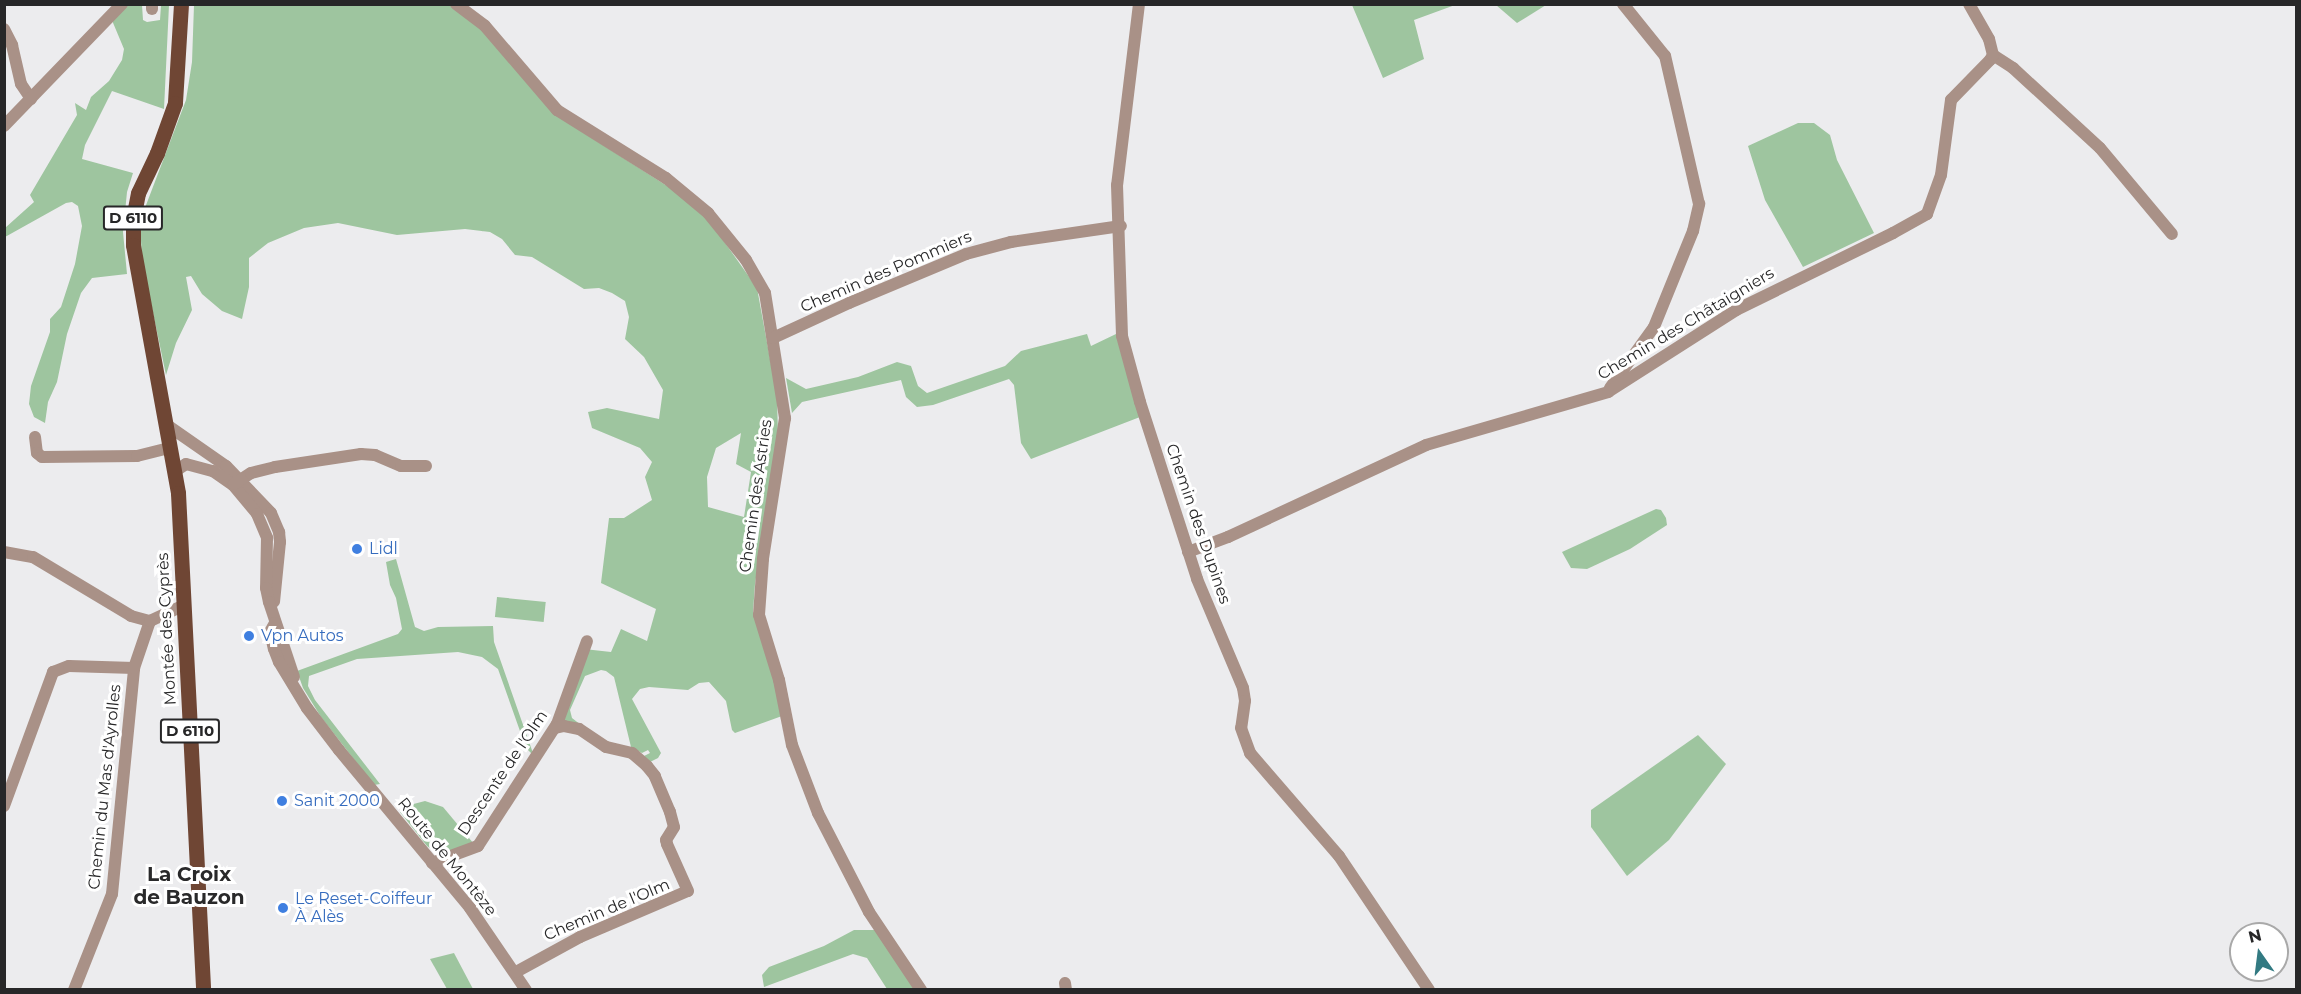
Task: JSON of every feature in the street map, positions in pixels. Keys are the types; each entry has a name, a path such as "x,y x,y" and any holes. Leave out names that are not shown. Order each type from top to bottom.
{"main road":[{"name":"Montée des Cyprès","path":"179,8 175,103 157,153 138,193 133,219 134,256 178,493 203,990"}],"street":[{"path":"4,126 122,4"},
{"name":"Chemin des Astries","path":"456,4 485,26 557,110 666,178 716,220 746,260 765,293 785,418 763,559 759,615 779,680 792,745 818,813 869,912 921,990"},
{"name":"Chemin des Dupines","path":"1139,4 1117,185 1121,226 1122,336 1197,579 1243,688 1245,701 1241,728 1250,753 1339,856 1429,990"},
{"path":"1608,392 1654,327 1693,231 1699,204 1665,56 1623,4"},
{"path":"1969,4 1989,39 1993,55 2013,68 2100,148 2172,234"},
{"path":"4,29 12,45 21,84 31,99"},
{"name":"Chemin des Châtaigniers","path":"1188,552 1228,537 1426,445 1608,392 1736,310 1926,214 1941,175 1951,100 1993,55"},
{"name":"Chemin des Pommiers","path":"773,338 966,254 1011,242 1121,226"},
{"name":"Route de Montèze","path":"167,425 211,454 236,482 264,528 267,544 266,588 297,690 339,750 432,863 516,972 526,990"},
{"path":"35,437 37,453 42,457 137,456 170,448"},
{"path":"236,482 251,473 275,467 361,454 375,455 400,466 426,466"},
{"name":"Route de Montèze","path":"174,472 186,464 198,465 236,482"},
{"path":"4,552 33,557 131,616 150,621 184,605"},
{"name":"Chemin du Mas d'Ayrolles","path":"74,990 112,894 134,668 150,621"},
{"name":"Descente de l'Olm","path":"432,863 478,846 555,728 587,641"},
{"path":"4,806 53,672 69,666 134,668"},
{"name":"Chemin de l'Olm","path":"516,972 580,937 688,891 666,840 674,827 670,813 655,776 647,766 632,753 606,747 573,727 555,728"}],"green space":[{"path":"124,5 142,5 143,20 147,22 160,20 161,5 169,5 164,109 112,91 85,145 82,159 133,173 127,192 123,232 127,274 92,278 81,293 67,334 57,382 48,402 45,423 34,417 29,404 31,386 50,332 50,319 61,307 75,264 82,226 78,206 72,202 66,203 5,237 5,228 34,202 30,195 77,115 75,103 86,110 91,97 109,81 122,60 124,49 111,18"},
{"path":"194,5 451,5 478,25 559,117 675,191 711,223 757,288 777,397 778,435 755,584 753,612 775,678 782,716 735,733 732,730 726,701 709,682 699,683 688,690 649,687 640,689 632,699 661,753 658,758 648,763 644,756 650,753 648,750 642,753 631,747 614,677 601,670 585,676 570,710 572,718 581,725 562,723 584,649 611,652 621,629 647,641 656,609 601,583 609,518 624,518 652,500 645,477 652,462 640,448 592,428 588,412 607,408 659,419 663,390 644,357 625,339 629,317 625,301 612,293 599,288 584,289 532,257 515,255 502,239 490,232 465,229 397,235 338,223 304,228 268,243 249,258 249,287 242,319 222,311 202,294 191,276 186,277 192,310 176,343 166,375 142,260 140,221 186,100 192,62","holes":["741,433 736,464 751,472 744,517 708,507 707,477 716,448"]},
{"path":"1352,5 1455,5 1414,20 1424,59 1383,78"},
{"path":"1496,5 1546,5 1517,23"},
{"path":"1798,123 1814,123 1830,135 1837,160 1874,233 1803,267 1765,200 1748,146"},
{"path":"1087,334 1091,346 1116,334 1140,417 1031,459 1021,443 1014,385 1009,379 933,405 917,407 906,397 901,380 802,402 792,413 786,378 806,389 858,377 897,362 911,366 918,386 927,393 1005,366 1021,351"},
{"path":"1656,509 1661,510 1667,525 1630,549 1587,569 1571,568 1562,552"},
{"path":"396,559 415,627 424,631 438,627 493,626 494,642 534,756 526,748 498,669 482,657 458,652 357,659 309,676 308,686 315,700 380,784 374,785 321,717 303,688 297,671 398,634 402,629 386,562"},
{"path":"497,597 546,602 544,622 495,617"},
{"path":"1698,735 1726,764 1669,840 1627,876 1591,827 1591,810"},
{"path":"425,801 443,807 474,844 439,855 427,846 400,812 406,806"},
{"path":"854,930 875,930 914,989 887,989 867,958 853,954 764,987 762,975 769,967 824,946"},
{"path":"454,953 473,989 447,989 430,959"}],"place":[{"name":"Lidl","path":"357,549"},
{"name":"Vpn Autos","path":"249,636"},
{"name":"Sanit 2000","path":"282,801"},
{"name":"Le Reset-Coiffeur À Alès","path":"283,908"}],"district":[{"name":"La Croix de Bauzon","path":"189,886"}]}
